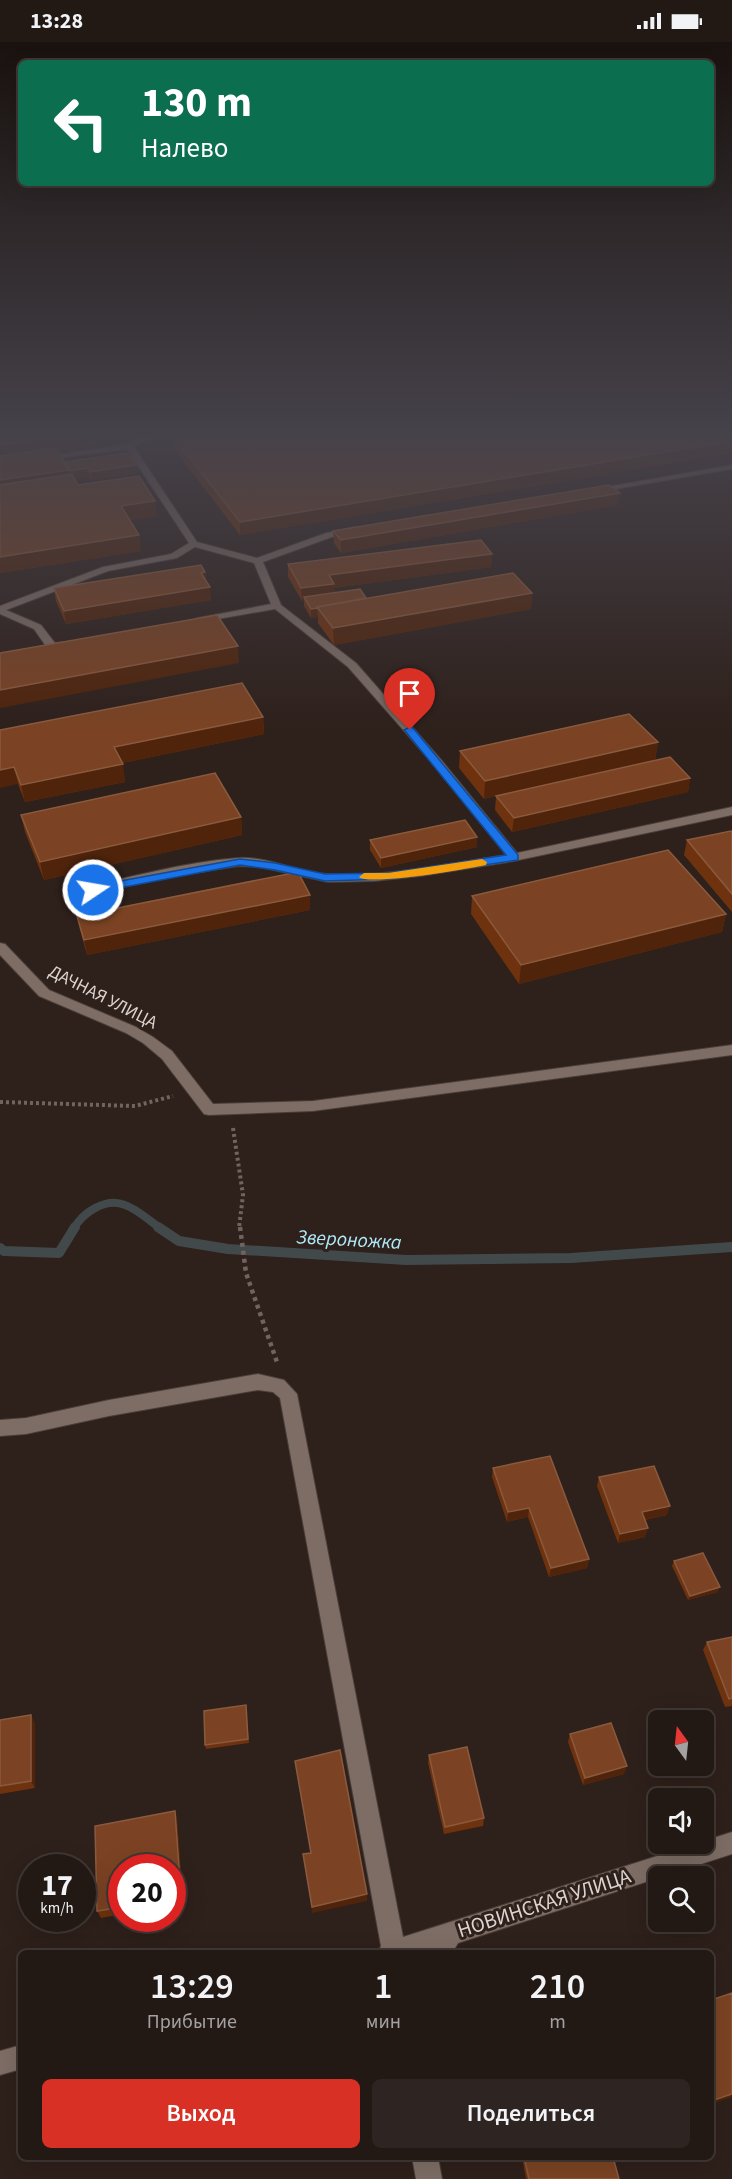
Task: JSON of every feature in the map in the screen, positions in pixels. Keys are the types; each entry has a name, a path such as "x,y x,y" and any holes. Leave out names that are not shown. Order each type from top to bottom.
{"street":[{"path":"187,533 194,544 258,561 340,533"},
{"path":"0,610 106,569 174,556 194,544"},
{"path":"258,561 277,606 352,665 438,763 514,857"},
{"path":"187,623 277,606"},
{"path":"0,610 39,625 48,635 52,647 75,643"},
{"path":"71,894 240,862 275,866 325,878 388,876 514,857 732,811"},
{"name":"ДАЧНАЯ УЛИЦА","path":"0,947 44,993 131,1030 148,1040 167,1055 209,1110"},
{"path":"209,1110 313,1106 732,1050"},
{"path":"0,1428 26,1426 109,1408 258,1382 279,1385 288,1394 392,1950"},
{"name":"НОВИНСКАЯ УЛИЦА","path":"404,1950 445,1943 731,1846"},
{"path":"0,2063 18,2058"},
{"path":"426,2160 429,2179"}],"path":[{"path":"0,1102 135,1106 194,1090"},
{"path":"209,1110 234,1129 243,1196 239,1232 246,1273 288,1394"}],"building":[{"path":"0,533 138,533 139,535 0,557"},
{"path":"335,533 384,533 341,540"},
{"path":"481,540 492,554 329,575 334,584 301,588 288,564"},
{"path":"201,565 205,572 201,573 210,587 64,611 54,588"},
{"path":"513,573 532,593 333,628 317,607"},
{"path":"360,589 366,598 311,609 304,597"},
{"path":"217,615 238,646 0,690 0,653"},
{"path":"242,683 263,717 114,747 123,764 21,785 14,767 0,770 0,730"},
{"path":"629,714 658,742 485,781 460,751"},
{"path":"670,757 690,778 514,818 496,796"},
{"path":"215,773 241,817 40,862 21,815"},
{"path":"465,820 477,837 381,858 370,840"},
{"path":"732,832 732,894 687,840"},
{"path":"668,850 726,914 521,965 472,896"},
{"path":"298,872 310,895 84,940 77,916"},
{"path":"550,1456 589,1559 551,1568 529,1508 508,1512 493,1468"},
{"path":"654,1466 670,1506 642,1512 648,1528 620,1534 599,1477"},
{"path":"703,1553 720,1587 690,1596 674,1561"},
{"path":"732,1637 732,1698 729,1699 707,1642"},
{"path":"246,1705 248,1739 205,1745 204,1711"},
{"path":"31,1715 31,1781 0,1786 0,1720"},
{"path":"611,1723 627,1766 585,1778 570,1734"},
{"path":"467,1747 484,1818 445,1827 429,1755"},
{"path":"340,1750 367,1894 312,1907 303,1854 311,1853 295,1761"},
{"path":"175,1811 178,1854 108,1854 108,1909 97,1911 95,1826"},
{"path":"732,1993 732,2094 714,2100 714,1999"},
{"path":"525,2160 614,2160 619,2179 529,2179"}],"waterway":[{"name":"Звероножка","path":"74,1228 89,1212 110,1203 134,1209 160,1228"},
{"name":"Звероножка","path":"0,1248 4,1251 59,1253 75,1227"},
{"name":"Звероножка","path":"158,1227 179,1241 228,1249 406,1260 571,1258 732,1247"}],"slow traffic":[{"path":"364,877 388,876 482,862"}],"route":[{"path":"93,890 240,862 275,866 325,878 388,876 514,857 410,730"}]}
